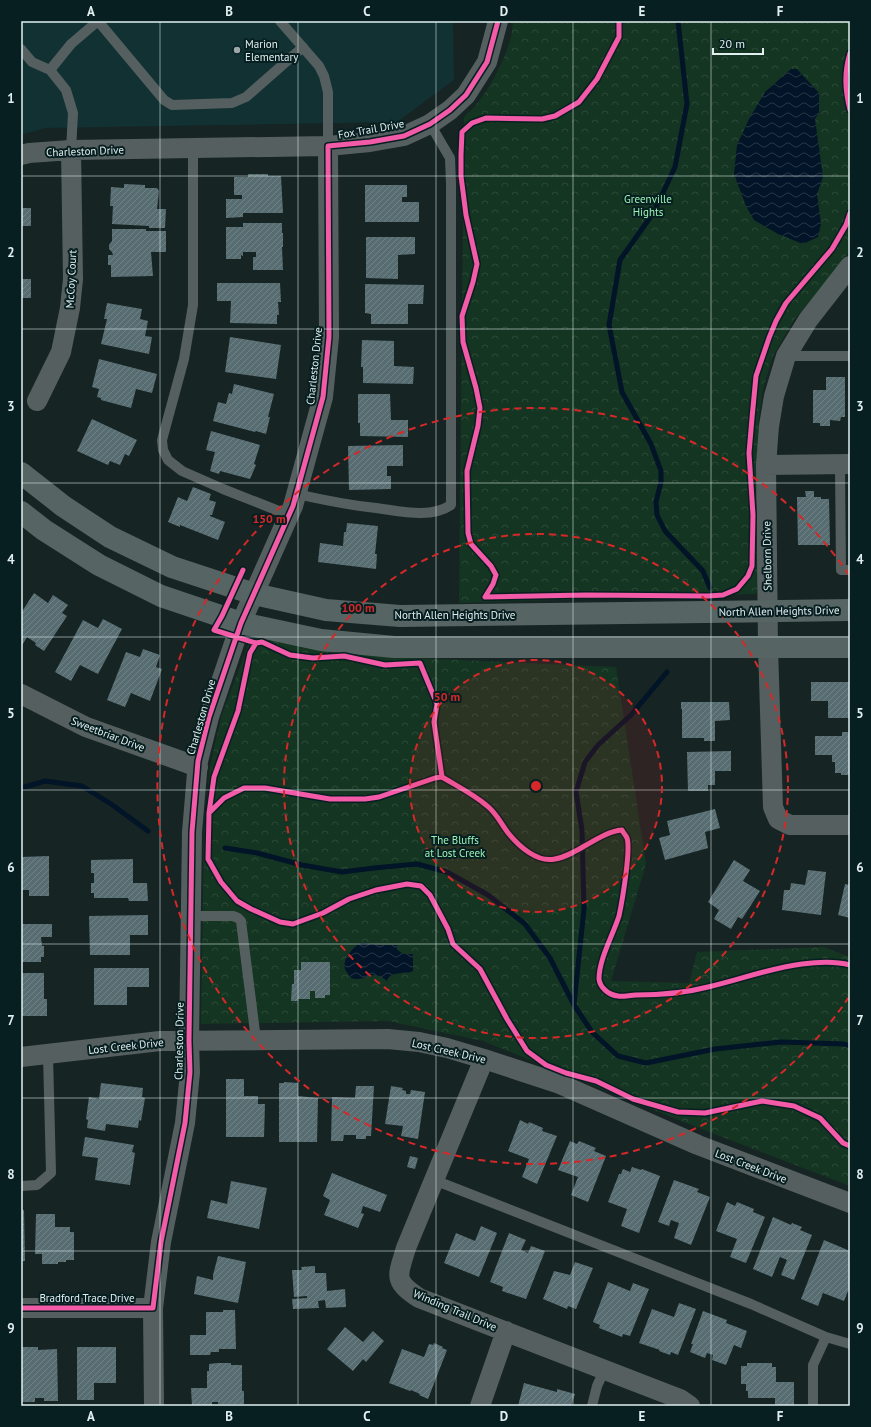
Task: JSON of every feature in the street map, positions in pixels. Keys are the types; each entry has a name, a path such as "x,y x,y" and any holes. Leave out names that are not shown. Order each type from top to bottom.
{"main road":[{"name":"North Allen Heights Drive","path":"21,473 63,506 110,537 172,567 254,594 326,610 400,616 850,610"},
{"path":"21,512 44,530 104,568 161,596 241,623 321,640 394,647 850,647"}],"street":[{"name":"Fox Trail Drive","path":"328,146 370,142 404,136 430,124 450,110 466,96 487,62 498,21"},
{"name":"Charleston Drive","path":"21,155 71,150 328,146 329,337 323,397 297,494 241,623 209,717 198,767 192,832 189,1041 190,1072 185,1123 161,1242 153,1308 154,1406"},
{"name":"McCoy Court","path":"37,401 60,352 70,308 73,279 71,150"},
{"name":"Shelborn Drive","path":"850,266 808,320 786,356 773,404 769,426 766,465 768,647 773,807 778,819 790,825 850,825"},
{"path":"766,465 845,464"},
{"name":"Sweetbriar Drive","path":"21,694 86,727 198,767"},
{"name":"Lost Creek Drive","path":"21,1057 160,1041 388,1039 419,1042 447,1048 484,1059 560,1084 698,1146 850,1203"},
{"name":"Winding Trail Drive","path":"484,1059 406,1248 399,1273 400,1283 419,1298 680,1398 690,1406"},
{"name":"Bradford Trace Drive","path":"21,1308 153,1308"},
{"path":"480,1406 506,1331"}],"lane":[{"path":"50,70 71,44 98,21 164,100 172,105 232,103 246,97 303,48"},
{"path":"280,21 319,66 324,76 328,92 328,146"},
{"path":"23,56 50,70 66,90 73,113 71,150"},
{"path":"297,494 340,503 413,513 432,512 444,509 451,505 450,158 430,124"},
{"path":"193,149 192,305 184,360 162,440 163,450 168,460 182,471 289,515"},
{"path":"786,356 850,356"},
{"path":"845,464 841,570 850,570"},
{"path":"191,916 233,916 241,921 256,1040"},
{"path":"21,1186 37,1186 51,1174 48,1055"},
{"path":"434,1180 751,1304 826,1337 850,1344"},
{"path":"813,1406 813,1365 826,1337"},
{"path":"592,1406 596,1386 605,1369"}],"shaded area":[{"name":"Marion Elementary","path":"21,21 453,21 454,80 397,122 45,128 21,135"}],"green space":[{"name":"Greenville Hights","path":"513,21 850,21 850,250 833,274 794,320 773,356 763,389 759,418 759,582 756,594 459,603 464,117 485,93 502,63 510,41"},
{"name":"The Bluffs at Lost Creek","path":"251,637 321,650 394,657 616,667 646,864 611,981 689,983 697,952 824,947 850,957 850,1186 699,1128 483,1041 388,1021 201,1024 204,832 210,767 221,717"}],"water":[{"path":"791,69 797,69 819,93 819,113 815,119 823,177 817,194 821,224 818,237 803,244 778,234 754,220 746,206 734,174 737,145 749,119 765,92"},
{"path":"361,943 397,945 397,949 400,952 413,955 413,971 391,975 387,981 376,975 361,979 351,978 344,965 352,950"}],"building":[{"path":"248,174 268,174 268,176 281,176 283,213 243,213 243,217 226,218 226,199 242,199 242,195 234,195 234,177 248,177"},
{"path":"124,184 145,185 145,188 157,188 159,191 157,209 166,209 165,228 149,228 149,226 112,224 113,206 110,206 111,187 124,188"},
{"path":"365,185 407,185 407,197 402,197 402,202 419,202 419,222 365,222"},
{"path":"21,208 31,208 31,226 21,226"},
{"path":"243,223 282,223 283,270 253,270 253,257 256,257 256,252 243,252 241,259 226,259 226,227 243,227"},
{"path":"112,229 146,229 146,231 166,231 166,252 151,252 153,276 111,277 111,265 108,265 108,255 113,255 109,249 109,245 112,241"},
{"path":"366,237 415,237 415,254 398,255 398,279 366,278"},
{"path":"21,279 31,279 31,298 21,298"},
{"path":"217,283 280,283 281,302 278,302 279,315 277,315 277,324 230,323 231,301 217,301"},
{"path":"365,284 424,285 423,304 408,304 408,324 371,324 371,314 365,313"},
{"path":"107,303 142,309 140,319 148,321 145,336 152,337 149,354 101,344 107,319 104,319"},
{"path":"230,337 281,345 276,379 225,372"},
{"path":"362,340 394,341 394,366 414,367 413,384 363,383 363,367 361,367"},
{"path":"99,359 157,374 152,393 136,389 131,408 101,400 101,398 97,397 99,389 92,387"},
{"path":"826,377 845,377 845,417 841,417 840,421 830,420 830,426 820,426 820,423 813,423 813,390 826,390"},
{"path":"234,384 274,394 268,417 270,417 266,434 213,421 218,402 226,404 229,393 232,394"},
{"path":"358,394 390,394 391,420 408,420 408,437 360,436 360,423 358,423"},
{"path":"92,419 137,440 129,456 125,454 120,465 110,461 108,465 77,451"},
{"path":"211,431 260,445 254,464 256,465 250,479 220,471 219,474 210,471 215,452 206,450"},
{"path":"403,445 403,466 387,466 387,476 391,476 391,489 349,490 348,446"},
{"path":"193,487 211,494 209,500 216,502 212,515 210,516 225,522 218,540 180,525 180,527 168,522 178,497 187,501"},
{"path":"805,491 814,491 814,497 829,499 830,545 798,545 797,497 806,497"},
{"path":"347,523 378,526 375,554 377,554 376,569 318,562 320,543 343,546 344,532 346,532"},
{"path":"34,593 48,603 53,595 68,605 62,613 67,616 44,651 27,637 21,647 21,613"},
{"path":"103,619 122,629 98,674 80,665 71,681 55,672 83,620 98,628"},
{"path":"143,649 160,655 156,667 162,669 150,701 131,693 125,707 107,700 126,652 140,657"},
{"path":"811,682 850,682 850,718 828,718 828,701 811,701"},
{"path":"681,702 729,702 730,720 715,721 715,741 704,741 704,738 682,738"},
{"path":"842,732 850,732 850,775 835,773 835,762 832,762 832,755 815,755 815,736 842,736"},
{"path":"731,751 731,771 715,771 715,785 708,785 708,791 688,791 687,752"},
{"path":"715,809 720,828 705,832 708,848 665,860 659,838 670,835 667,821"},
{"path":"49,856 49,896 29,896 29,890 22,890 21,857"},
{"path":"133,859 133,883 147,883 148,901 129,901 128,898 94,898 94,893 91,893 91,883 94,883 94,873 91,873 91,860"},
{"path":"734,860 750,870 743,881 760,891 742,919 738,917 731,929 714,919 719,910 708,902"},
{"path":"808,870 826,872 821,915 782,910 784,890 790,890 791,883 805,885"},
{"path":"845,884 850,885 850,918 838,915"},
{"path":"148,915 148,935 130,935 130,955 90,955 89,916"},
{"path":"21,924 52,924 52,937 41,937 42,946 44,946 44,957 41,957 41,962 21,962"},
{"path":"301,962 330,962 330,995 325,995 325,998 315,998 315,991 310,991 310,999 298,999 298,1001 291,1001 292,984 294,984 294,970 301,970"},
{"path":"94,968 149,968 149,987 127,987 127,1005 94,1005"},
{"path":"21,973 44,973 44,999 47,999 47,1016 21,1016"},
{"path":"226,1079 244,1079 244,1096 258,1096 258,1104 265,1104 264,1137 226,1137"},
{"path":"101,1083 143,1088 142,1097 145,1098 141,1121 139,1120 138,1128 106,1124 105,1131 87,1128 88,1120 86,1119 89,1097 99,1099"},
{"path":"279,1083 298,1083 298,1096 318,1098 317,1142 279,1142"},
{"path":"356,1086 374,1086 371,1136 366,1136 366,1139 356,1139 356,1135 344,1135 343,1141 331,1141 332,1097 355,1098"},
{"path":"391,1086 403,1088 402,1090 406,1091 406,1094 410,1094 411,1090 425,1092 418,1139 401,1136 403,1126 385,1124"},
{"path":"520,1120 543,1128 542,1131 557,1136 537,1184 522,1177 529,1159 508,1151"},
{"path":"85,1137 134,1145 132,1152 135,1153 130,1185 95,1180 98,1158 82,1156"},
{"path":"570,1141 577,1144 579,1141 596,1148 594,1151 606,1156 588,1202 571,1195 578,1177 558,1170"},
{"path":"410,1156 418,1158 415,1169 407,1167"},
{"path":"632,1167 660,1176 639,1233 621,1226 627,1209 608,1202 619,1174 621,1174 623,1169 630,1172"},
{"path":"332,1173 387,1195 380,1212 363,1206 361,1213 364,1214 358,1228 324,1215 330,1200 323,1196"},
{"path":"674,1180 699,1189 697,1192 710,1197 691,1245 674,1238 679,1223 671,1220 669,1226 658,1222"},
{"path":"231,1181 267,1188 259,1229 207,1218 211,1200 227,1204"},
{"path":"727,1202 735,1206 737,1202 754,1209 753,1212 765,1217 746,1263 730,1257 737,1239 716,1231"},
{"path":"21,1210 24,1210 25,1261 21,1261"},
{"path":"36,1214 55,1214 55,1227 70,1227 70,1232 74,1232 74,1260 58,1262 58,1264 42,1264 42,1254 35,1254"},
{"path":"773,1217 791,1225 792,1223 802,1227 800,1230 812,1235 794,1280 781,1275 787,1260 780,1257 772,1277 753,1269"},
{"path":"481,1226 497,1233 479,1277 444,1263 456,1233 475,1241"},
{"path":"509,1233 526,1240 521,1250 528,1253 531,1246 545,1251 526,1299 502,1291 503,1287 490,1282"},
{"path":"824,1240 850,1251 850,1286 844,1301 823,1293 818,1306 801,1299"},
{"path":"218,1256 246,1262 238,1303 194,1294 197,1276 213,1280"},
{"path":"575,1262 593,1268 576,1309 568,1306 567,1309 543,1299 554,1271 570,1275"},
{"path":"315,1266 315,1273 326,1273 327,1291 345,1289 346,1307 326,1308 325,1300 318,1301 319,1308 293,1309 292,1299 307,1298 307,1296 294,1297 292,1270 302,1270 301,1267"},
{"path":"608,1282 630,1291 633,1283 649,1289 630,1336 623,1334 622,1337 599,1328 600,1325 593,1322"},
{"path":"679,1303 696,1309 678,1355 671,1352 670,1355 639,1343 652,1309 674,1317"},
{"path":"223,1310 235,1310 236,1349 219,1349 219,1352 211,1352 210,1355 190,1355 190,1335 206,1335 206,1312 223,1312"},
{"path":"703,1311 727,1320 726,1323 747,1331 741,1348 734,1345 726,1365 712,1360 713,1355 707,1353 705,1358 690,1352 693,1344 691,1344"},
{"path":"345,1327 363,1342 373,1331 384,1341 366,1362 363,1359 353,1371 327,1349"},
{"path":"434,1343 447,1350 428,1399 411,1390 410,1391 389,1383 402,1349 424,1357 429,1344 433,1345"},
{"path":"21,1347 38,1347 38,1350 57,1349 58,1401 44,1401 44,1398 35,1398 35,1402 21,1402"},
{"path":"77,1347 116,1347 116,1383 94,1383 94,1400 77,1400"},
{"path":"218,1363 242,1365 242,1391 244,1391 244,1404 218,1404 218,1402 212,1402 212,1406 192,1406 191,1388 207,1388 207,1371 209,1371 209,1364"},
{"path":"747,1363 772,1363 772,1367 776,1367 776,1382 794,1382 794,1406 775,1406 775,1398 748,1398 746,1384 741,1384 741,1366 747,1366"},
{"path":"524,1383 557,1392 557,1389 575,1394 571,1406 518,1406"}],"waterway":[{"path":"678,21 687,104 675,167 654,212 620,260 609,325 622,392 651,444 661,471 661,482 656,502 657,515 665,531 703,571 710,588"},
{"path":"574,1004 584,909 582,830 576,792 585,762 598,745 631,715 667,672"},
{"path":"21,788 45,781 82,786 111,804 148,831"},
{"path":"225,848 257,853 302,865 342,872 417,864 447,872 488,895 525,924 550,958 574,1005 592,1032 618,1056 646,1063 715,1049 781,1042 844,1044 850,1046"}],"cycle path":[{"path":"21,1308 153,1308 161,1242 185,1123 190,1072 189,1041 192,832 198,761 209,717 241,623 293,506 323,397 329,337 328,146 370,142 404,136 430,124 450,110 466,95 487,62 498,21"},
{"path":"619,21 619,37 597,79 579,102 555,116 542,119 486,118 472,123 462,132 461,176 466,215 477,264 462,316 463,342 480,408 478,426 467,471 468,533 471,544 491,566 496,575 493,584 485,597 586,595 708,596 723,595 737,589 748,576 752,566 753,515 749,453 756,376 769,338 786,303 832,249 846,225 850,213"},
{"path":"850,53 846,82 850,110"},
{"path":"243,570 214,630 256,643"},
{"path":"442,777 434,722 437,704 420,663 385,665 344,656 313,658 290,655 262,642 256,643 250,653 238,711 214,777 209,813 208,859 221,882 237,901 280,922 293,924 323,913 349,899 376,890 407,884 421,886 430,895 448,929 453,944 480,969 507,1019 527,1051 546,1065 566,1073 596,1081 633,1099 678,1112 705,1113 762,1101 794,1106 820,1118 843,1143 850,1146"},
{"path":"209,813 224,798 244,788 265,788 330,799 365,799 379,797 442,777 490,808 509,834 523,848 535,856 548,860 564,857 605,835 622,830 627,838 628,844 624,888 619,916 601,963 599,979 603,988 611,994 622,996 690,991 778,968 802,964 826,962 850,965"}],"place":[{"name":"Marion Elementary","path":"237,50"}]}
